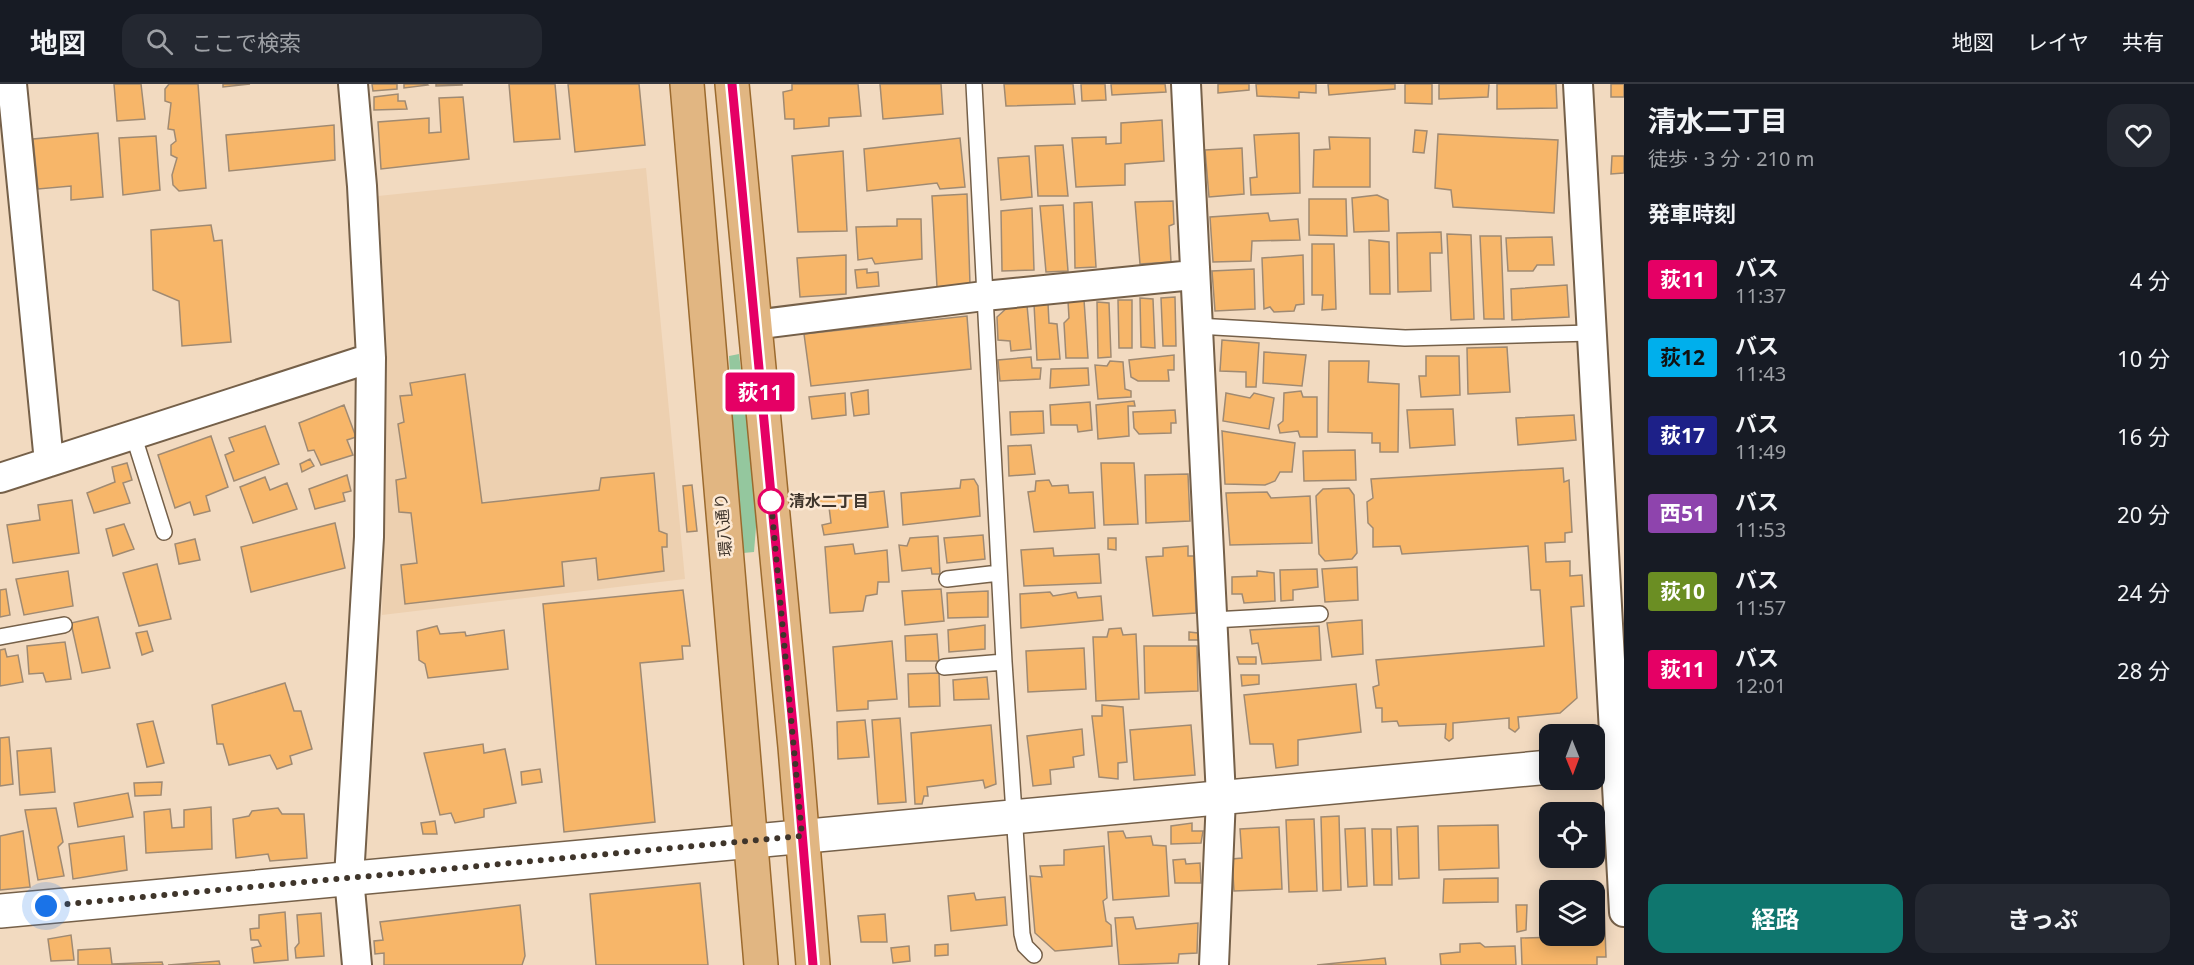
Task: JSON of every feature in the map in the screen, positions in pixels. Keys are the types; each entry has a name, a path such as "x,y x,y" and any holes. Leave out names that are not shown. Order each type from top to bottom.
{"main road":[{"name":"環八通り","path":"687,84 761,965"},
{"path":"732,84 813,965"}],"street":[{"path":"12,84 49,462"},
{"path":"353,84 362,186 371,358 369,537 349,878 357,965"},
{"path":"1186,84 1193,275 1221,797 1214,965"},
{"path":"1578,84 1592,333 1611,761 1624,912"},
{"path":"754,325 984,296 1193,275"},
{"path":"0,478 371,358"},
{"path":"0,911 802,836 1015,819 1221,797 1539,768"}],"lane":[{"path":"974,84 1004,662 1022,934 1025,946 1034,955"},
{"path":"1197,326 1405,338 1592,333"},
{"path":"133,434 164,532"},
{"path":"947,579 999,573"},
{"path":"1213,620 1320,614"},
{"path":"0,637 64,625"},
{"path":"944,667 1004,662"}],"shaded area":[{"path":"646,168 685,579 382,615 387,353 378,196"}],"green space":[{"path":"739,354 757,515 754,552 743,553 736,487 729,356"}],"building":[{"path":"114,84 141,84 145,119 117,121"},
{"path":"169,84 198,84 206,188 179,191 173,185 172,175 177,158 171,155 171,145 176,141 174,130 168,129 171,103 165,101 165,89"},
{"path":"223,84 250,84 223,87"},
{"path":"372,84 397,84 397,89 373,91"},
{"path":"404,84 427,84 428,85 404,88"},
{"path":"436,84 462,84 462,85 436,86"},
{"path":"509,84 555,84 560,139 514,142"},
{"path":"568,84 639,84 645,145 575,152"},
{"path":"792,84 858,84 861,116 829,118 829,126 794,129 794,119 785,119 783,92 792,90"},
{"path":"880,84 941,84 943,114 883,119"},
{"path":"1004,84 1073,84 1075,104 1006,106"},
{"path":"1081,84 1105,84 1106,100 1082,101"},
{"path":"1111,84 1165,84 1166,92 1112,95"},
{"path":"1218,84 1249,84 1249,90 1218,93"},
{"path":"1256,84 1316,84 1316,93 1299,92 1299,98 1257,96"},
{"path":"1328,84 1395,84 1395,89 1329,95"},
{"path":"1405,84 1432,84 1432,104 1405,103"},
{"path":"1439,84 1489,84 1488,97 1439,99"},
{"path":"1497,84 1556,84 1557,108 1497,109"},
{"path":"1611,84 1624,84 1624,97 1611,97"},
{"path":"398,94 398,101 405,101 407,109 374,110 374,97"},
{"path":"463,97 469,159 381,169 378,122 429,118 429,133 441,132 439,98"},
{"path":"1162,120 1164,161 1125,164 1125,185 1076,187 1072,138 1106,137 1106,144 1121,143 1121,123"},
{"path":"334,125 335,160 229,171 226,135"},
{"path":"1415,130 1427,131 1424,153 1413,152"},
{"path":"98,133 103,197 71,200 71,186 38,189 33,139"},
{"path":"1299,133 1300,193 1251,195 1250,178 1257,177 1254,135"},
{"path":"1438,134 1558,140 1554,213 1453,207 1451,190 1435,188"},
{"path":"156,136 160,190 123,195 119,138"},
{"path":"1329,137 1370,138 1370,187 1313,187 1314,150 1330,149"},
{"path":"960,138 965,187 940,189 937,183 867,191 864,149"},
{"path":"1063,145 1068,196 1038,196 1035,146"},
{"path":"1242,148 1244,194 1209,197 1205,150"},
{"path":"843,151 847,231 798,232 792,156"},
{"path":"1029,156 1032,197 1001,200 998,158"},
{"path":"1612,156 1624,156 1624,173 1611,174"},
{"path":"967,194 970,284 937,287 932,196"},
{"path":"1377,195 1388,200 1389,231 1354,232 1352,198"},
{"path":"1309,199 1346,199 1347,236 1309,235"},
{"path":"1173,201 1174,224 1169,226 1171,262 1140,264 1135,202"},
{"path":"1092,202 1096,267 1075,268 1074,203"},
{"path":"1063,205 1068,271 1046,272 1040,206"},
{"path":"1032,208 1034,270 1002,271 1001,211"},
{"path":"1268,213 1270,221 1298,219 1300,240 1252,241 1251,261 1213,262 1210,217"},
{"path":"897,219 921,219 922,259 875,264 872,258 858,260 856,227 897,226"},
{"path":"211,225 214,241 222,240 231,342 182,346 179,301 153,290 151,230"},
{"path":"1441,232 1442,253 1430,253 1431,291 1398,292 1397,233"},
{"path":"1447,234 1471,235 1474,319 1451,320"},
{"path":"1480,236 1501,236 1504,319 1484,319"},
{"path":"1552,237 1554,265 1537,265 1533,271 1508,271 1506,238"},
{"path":"1369,240 1389,242 1390,294 1370,294"},
{"path":"1312,244 1334,244 1336,309 1322,310 1323,295 1312,295"},
{"path":"846,255 846,294 800,297 797,258"},
{"path":"1303,255 1304,304 1296,305 1294,311 1274,312 1270,307 1264,309 1262,258"},
{"path":"867,269 867,273 878,272 879,286 857,288 855,270"},
{"path":"1254,269 1255,309 1215,311 1212,271"},
{"path":"1567,285 1569,317 1512,320 1511,289"},
{"path":"1175,297 1176,346 1163,346 1161,298"},
{"path":"1140,298 1153,299 1155,348 1141,347"},
{"path":"1084,300 1088,358 1066,358 1064,323 1069,318 1068,301"},
{"path":"1118,300 1132,300 1132,348 1119,348"},
{"path":"1097,302 1109,303 1111,357 1098,358"},
{"path":"1048,303 1049,323 1057,324 1060,359 1037,360 1034,304"},
{"path":"1027,305 1031,349 1011,351 1010,341 998,340 997,317 1009,306"},
{"path":"967,316 971,369 811,386 804,334"},
{"path":"1222,340 1259,343 1256,387 1246,387 1246,372 1220,371"},
{"path":"1507,347 1510,392 1468,394 1467,348"},
{"path":"1264,352 1306,355 1302,386 1263,383"},
{"path":"1174,355 1174,370 1168,370 1169,381 1138,381 1131,377 1129,360"},
{"path":"1426,356 1459,356 1460,395 1421,397 1419,376 1426,376"},
{"path":"1031,357 1032,368 1041,368 1040,379 1000,381 998,360"},
{"path":"1110,361 1123,362 1125,389 1131,391 1131,397 1098,399 1095,365 1107,366"},
{"path":"1329,361 1369,361 1368,382 1399,384 1398,452 1380,452 1380,443 1372,443 1372,433 1328,432"},
{"path":"1088,368 1089,385 1050,388 1051,369"},
{"path":"465,374 482,503 599,490 601,478 654,473 659,531 667,534 667,547 662,547 664,571 598,580 596,558 562,562 564,586 405,604 401,565 417,563 411,513 399,512 396,480 406,478 398,424 404,422 400,396 412,395 410,383"},
{"path":"868,390 869,414 854,416 851,393"},
{"path":"1301,391 1303,397 1317,397 1317,437 1300,437 1298,431 1280,433 1278,425 1283,421 1284,393"},
{"path":"845,393 846,415 812,419 809,397"},
{"path":"1226,393 1250,398 1254,393 1274,398 1269,429 1223,421"},
{"path":"1134,401 1135,406 1128,406 1129,436 1098,439 1096,405"},
{"path":"1090,402 1092,430 1078,432 1077,425 1051,425 1050,405"},
{"path":"344,405 356,437 347,440 353,455 321,465 314,450 308,451 299,423"},
{"path":"1453,409 1455,445 1410,448 1407,410"},
{"path":"1175,410 1176,423 1171,423 1171,433 1139,434 1134,428 1133,412"},
{"path":"1043,411 1044,433 1011,435 1010,412"},
{"path":"1574,415 1576,440 1518,445 1516,418"},
{"path":"265,426 279,464 234,481 225,455 234,451 229,438"},
{"path":"1222,431 1295,443 1292,472 1280,472 1275,481 1265,485 1225,484"},
{"path":"211,436 228,487 206,496 210,511 194,515 190,502 175,508 158,455"},
{"path":"1031,445 1035,474 1009,476 1008,446"},
{"path":"1355,450 1356,480 1304,481 1303,451"},
{"path":"310,459 314,466 302,472 300,464"},
{"path":"127,463 132,480 123,483 130,503 94,513 87,493 115,482 112,467"},
{"path":"1101,463 1134,463 1138,524 1104,525"},
{"path":"1563,468 1564,482 1569,480 1572,532 1565,533 1565,542 1545,543 1546,562 1570,561 1570,576 1582,575 1584,606 1571,607 1577,698 1560,713 1518,717 1519,728 1515,732 1509,728 1509,718 1453,723 1453,738 1449,741 1445,738 1446,724 1399,726 1397,721 1382,722 1382,708 1376,708 1373,687 1379,685 1376,660 1544,646 1540,590 1531,590 1528,546 1402,554 1400,546 1373,547 1373,528 1368,523 1367,502 1373,498 1371,479"},
{"path":"1188,474 1190,521 1146,523 1145,475"},
{"path":"347,475 351,491 343,493 345,501 315,509 309,489"},
{"path":"265,477 270,490 287,483 297,509 253,523 240,487"},
{"path":"974,479 978,486 980,516 903,525 901,493 960,488 961,480"},
{"path":"1049,480 1052,486 1068,485 1069,493 1093,492 1095,528 1034,532 1028,492 1035,491 1036,481"},
{"path":"692,485 697,531 687,532 683,486"},
{"path":"1349,488 1354,495 1357,553 1352,559 1325,561 1319,554 1316,496 1323,489"},
{"path":"884,491 888,527 824,535 822,525 831,523 829,507 821,508 818,498"},
{"path":"1267,492 1271,498 1310,496 1312,543 1230,545 1226,493"},
{"path":"72,500 79,553 13,563 7,525 40,520 38,505"},
{"path":"335,523 345,568 251,592 241,547"},
{"path":"124,524 134,549 113,556 106,529"},
{"path":"983,535 985,559 947,563 944,538"},
{"path":"938,536 940,574 932,574 931,568 902,571 899,545 907,546 910,538"},
{"path":"1108,538 1116,538 1116,550 1108,549"},
{"path":"195,539 200,560 179,564 175,544"},
{"path":"853,544 855,554 887,550 889,582 878,582 877,594 866,596 863,611 830,613 825,547"},
{"path":"1188,546 1188,556 1194,556 1196,613 1153,616 1146,557 1163,556 1163,548"},
{"path":"1053,548 1054,556 1099,554 1101,583 1024,586 1021,550"},
{"path":"157,564 171,619 139,626 123,573"},
{"path":"1357,567 1358,600 1325,602 1322,569"},
{"path":"1317,569 1318,587 1293,590 1293,600 1281,601 1280,570"},
{"path":"68,571 73,606 24,615 16,579"},
{"path":"1257,571 1274,573 1275,601 1244,603 1242,594 1232,594 1232,577 1257,576"},
{"path":"6,589 10,615 0,617 0,590"},
{"path":"941,589 944,621 905,625 902,591"},
{"path":"683,590 690,646 682,646 683,659 640,663 655,822 564,832 543,604"},
{"path":"988,591 988,617 948,618 947,593"},
{"path":"1050,592 1053,596 1076,592 1078,598 1101,596 1103,620 1021,628 1020,594"},
{"path":"98,617 110,668 82,673 71,623"},
{"path":"1362,620 1363,654 1332,657 1327,623"},
{"path":"985,625 985,649 949,652 948,630"},
{"path":"437,626 440,634 465,632 466,636 504,630 508,669 428,678 425,664 419,660 417,631"},
{"path":"1319,626 1321,660 1262,664 1258,643 1252,644 1250,630"},
{"path":"1121,628 1123,635 1136,634 1139,699 1096,701 1093,637 1107,637 1109,629"},
{"path":"147,631 153,651 142,655 136,633"},
{"path":"1189,632 1198,633 1199,640 1189,640"},
{"path":"937,634 939,661 906,661 905,636"},
{"path":"892,641 897,699 868,701 868,709 837,711 833,647"},
{"path":"65,642 71,679 46,682 43,673 29,674 27,646"},
{"path":"1144,646 1197,646 1198,691 1145,693"},
{"path":"1084,648 1086,689 1028,692 1026,651"},
{"path":"5,649 7,657 18,655 23,682 0,686 0,650"},
{"path":"1237,657 1256,657 1256,664 1239,664"},
{"path":"939,673 940,706 909,707 908,674"},
{"path":"1241,675 1259,675 1259,684 1242,686"},
{"path":"987,677 989,699 954,700 953,680"},
{"path":"285,683 294,711 301,711 312,749 290,756 292,764 277,769 270,755 229,765 223,744 217,744 212,705"},
{"path":"1356,684 1361,732 1298,740 1298,765 1276,768 1273,744 1250,744 1244,695"},
{"path":"1102,705 1123,707 1127,762 1118,763 1118,779 1099,777 1092,716 1102,716"},
{"path":"900,718 906,802 878,804 872,720"},
{"path":"865,720 869,757 838,759 837,722"},
{"path":"153,721 164,763 147,767 137,724"},
{"path":"991,725 996,784 985,788 983,780 927,787 928,796 924,796 922,804 915,804 911,733"},
{"path":"1191,725 1195,775 1134,780 1130,730"},
{"path":"1082,729 1084,755 1073,757 1074,767 1050,770 1051,784 1033,786 1027,736"},
{"path":"9,737 13,784 0,786 0,738"},
{"path":"483,744 484,753 505,749 516,803 484,809 484,817 455,823 451,813 440,815 424,753"},
{"path":"51,748 55,792 20,795 17,751"},
{"path":"540,769 542,782 522,785 521,772"},
{"path":"162,782 161,795 135,796 134,783"},
{"path":"128,793 133,817 78,827 74,803"},
{"path":"211,807 212,849 146,853 144,812 170,809 172,828 184,827 184,810"},
{"path":"56,808 63,842 58,847 64,876 38,880 25,810"},
{"path":"278,808 282,814 304,814 307,858 270,861 268,854 236,858 233,819 249,816 252,811"},
{"path":"1339,816 1341,890 1323,891 1321,817"},
{"path":"1314,819 1317,891 1289,892 1286,820"},
{"path":"435,821 437,834 423,834 421,823"},
{"path":"1192,823 1192,831 1203,831 1201,843 1171,844 1171,826"},
{"path":"1498,825 1499,868 1439,870 1438,826"},
{"path":"1418,826 1419,878 1399,879 1397,827"},
{"path":"1279,827 1282,889 1234,891 1232,859 1242,858 1240,829"},
{"path":"1365,828 1367,886 1348,887 1345,829"},
{"path":"1372,829 1391,829 1392,885 1374,885"},
{"path":"23,831 30,887 0,890 0,836"},
{"path":"1123,831 1126,838 1151,836 1153,845 1166,846 1169,896 1113,900 1108,832"},
{"path":"124,836 127,870 73,879 69,844"},
{"path":"1104,846 1107,898 1103,901 1106,921 1111,925 1112,946 1055,951 1035,933 1030,876 1042,877 1040,866 1064,865 1064,850"},
{"path":"1185,859 1186,864 1200,863 1201,883 1175,883 1173,860"},
{"path":"1498,878 1498,902 1443,903 1444,879"},
{"path":"700,883 708,965 596,965 590,894"},
{"path":"974,893 976,900 1005,897 1007,925 951,931 948,896"},
{"path":"520,905 525,956 522,965 384,965 384,953 375,954 374,941 383,940 380,922"},
{"path":"1516,905 1527,905 1526,930 1517,932"},
{"path":"285,912 288,960 254,963 252,948 261,946 258,940 251,940 250,929 259,928 259,915"},
{"path":"321,913 324,956 296,958 295,948 299,943 297,915"},
{"path":"885,914 887,942 861,942 858,916"},
{"path":"1133,917 1136,929 1198,923 1197,953 1179,954 1178,963 1119,965 1115,918"},
{"path":"1605,929 1606,957 1597,957 1597,965 1522,965 1521,938 1539,938 1539,946 1605,946"},
{"path":"71,935 74,960 51,961 48,939"},
{"path":"1480,943 1485,947 1515,946 1516,965 1441,965 1440,954 1460,952 1460,944"},
{"path":"948,944 948,955 935,956 935,945"},
{"path":"909,946 910,961 893,963 891,948"},
{"path":"110,948 112,964 162,962 163,965 78,965 78,950"},
{"path":"1385,958 1386,965 1317,965"},
{"path":"219,961 220,965 168,965"}],"bus line":[{"name":"荻11","path":"732,84 795,747 813,965"}],"place":[{"name":"清水二丁目","path":"771,501"}],"route":[{"path":"46,906 802,836 771,501"}]}
